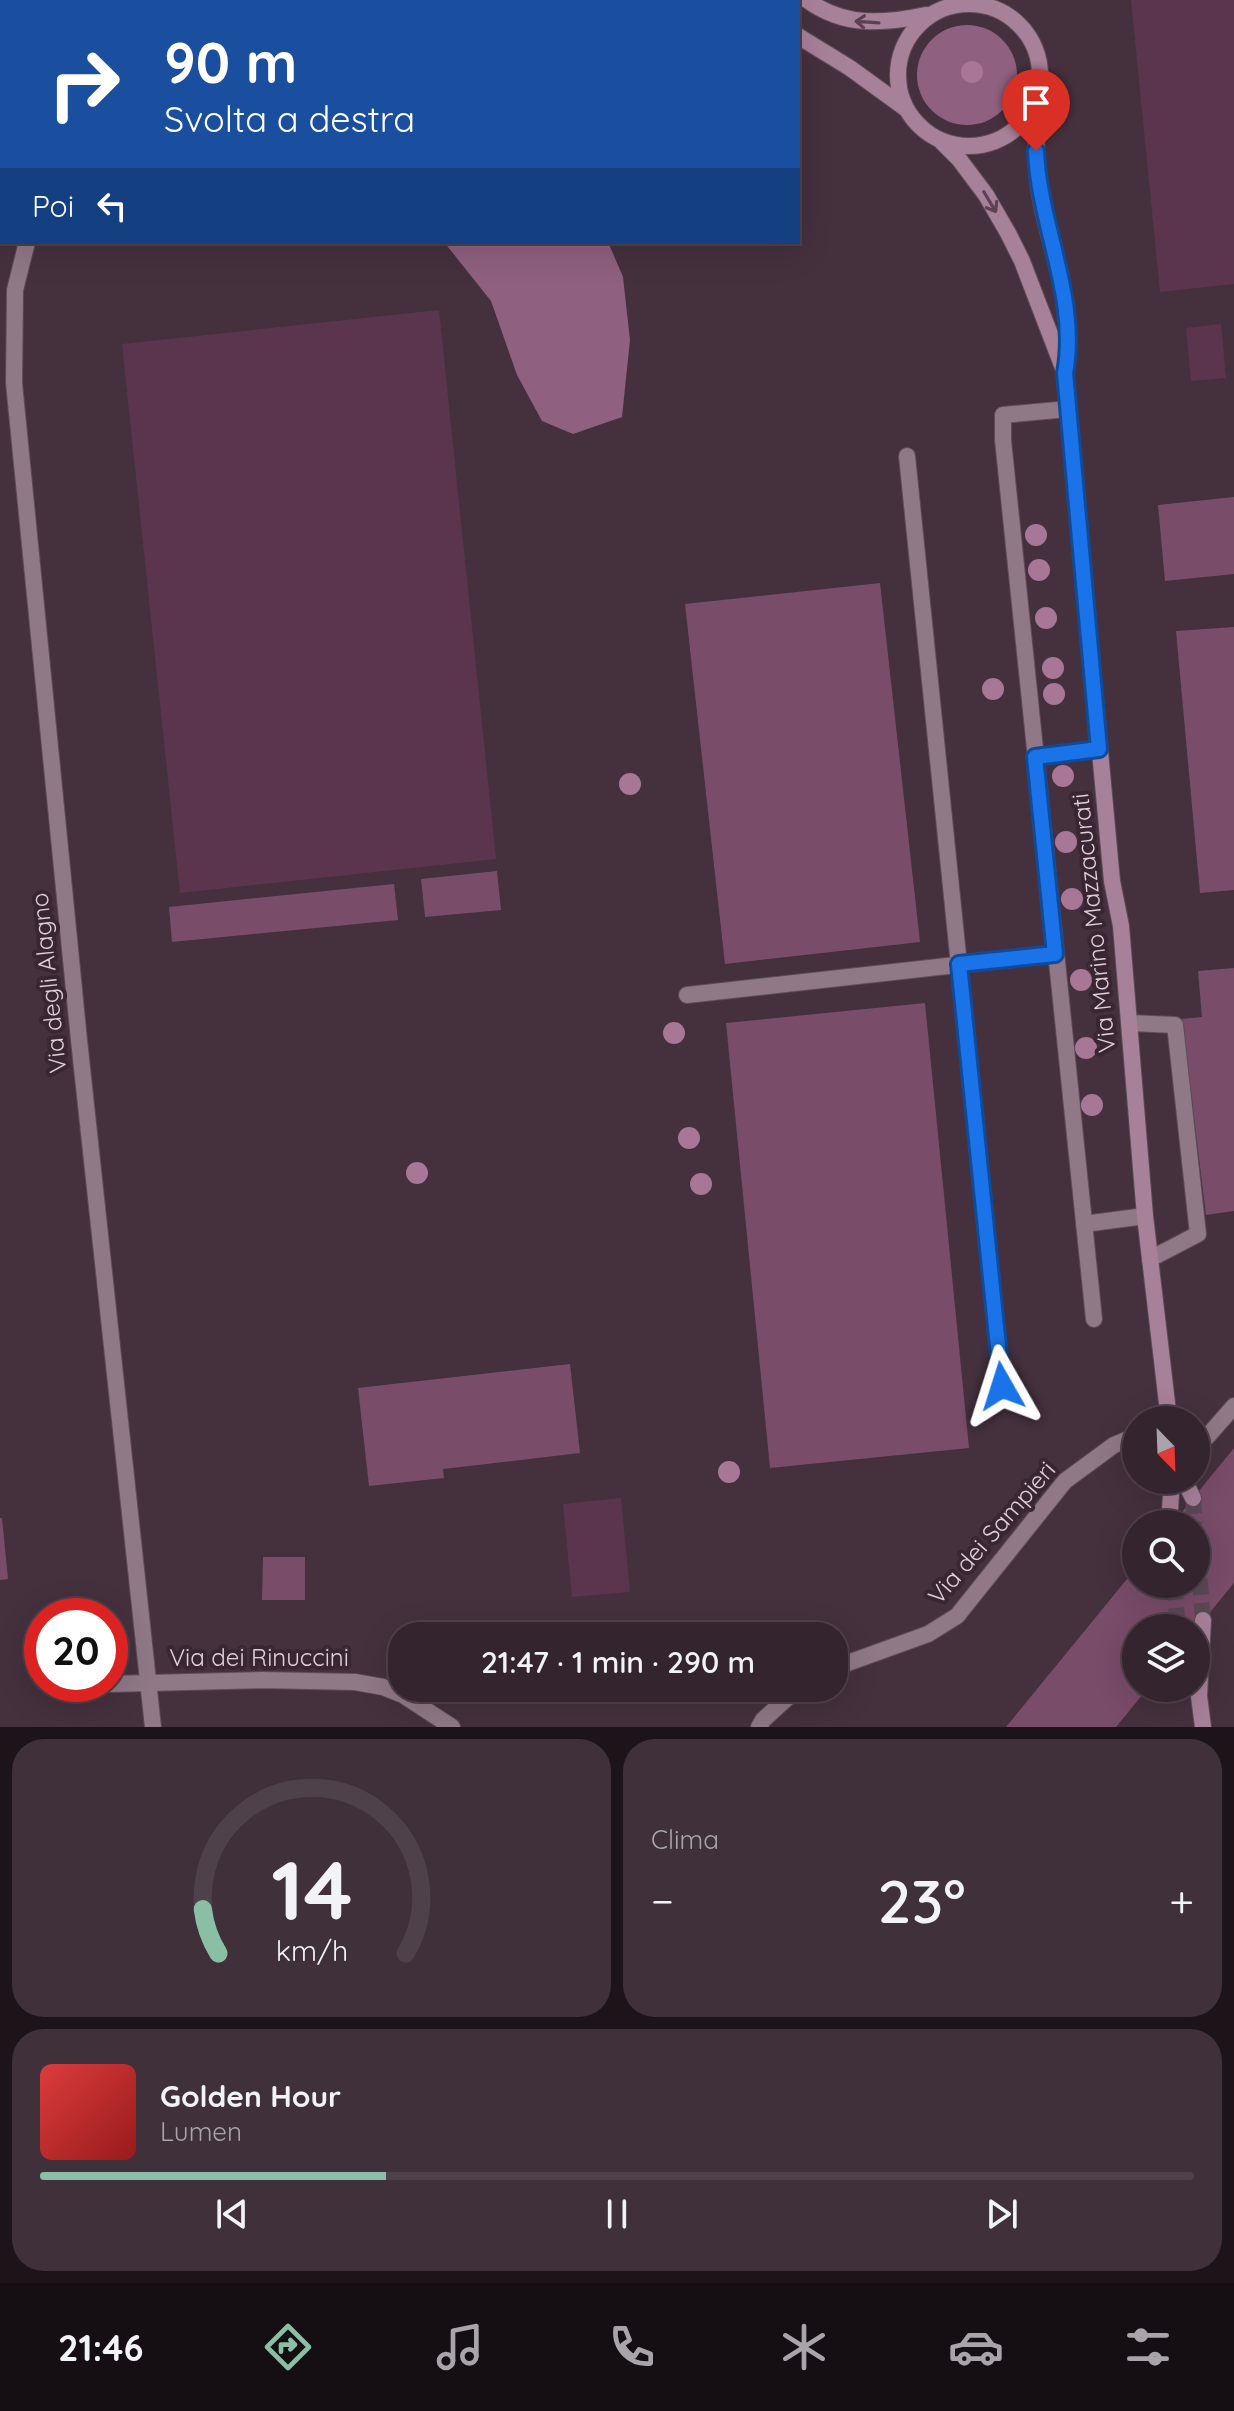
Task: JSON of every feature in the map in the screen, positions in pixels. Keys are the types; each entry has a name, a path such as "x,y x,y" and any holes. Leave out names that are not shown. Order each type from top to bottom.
{"street":[{"path":"800,37 872,83 905,108 920,128 942,142 959,146 995,142 1011,133 1034,105 1040,88 1039,58 1025,31 1002,12 988,6 965,2 891,23 843,19 807,0"},
{"path":"905,108 898,88 900,56 915,28 931,14"},
{"name":"Via Marino Mazzacurati","path":"1040,88 1037,171 1069,334 1065,373 1099,749 1112,881 1121,926 1145,1216 1167,1406"},
{"name":"Via Marino Mazzacurati","path":"942,142 986,195 1008,233 1022,261 1065,373"},
{"name":"Via degli Alagno","path":"26,244 15,290 14,383 79,1040 149,1682"},
{"path":"1068,409 1003,415 1006,471 1094,1319"},
{"path":"907,456 1002,1386"},
{"path":"1035,757 1099,749"},
{"path":"687,995 1055,954"},
{"path":"1130,1023 1175,1025 1198,1234 1150,1259"},
{"path":"1084,1224 1145,1216"},
{"path":"1210,1433 1234,1406"},
{"name":"Via dei Sampieri","path":"848,1663 928,1634 957,1616 1065,1481 1122,1442"},
{"path":"1191,1494 1193,1498"},
{"name":"Via dei Rinuccini","path":"153,1727 149,1682 323,1680 369,1684 403,1695 452,1727"},
{"path":"128,1683 149,1682"},
{"path":"759,1727 783,1702"},
{"path":"1199,1702 1203,1727"}],"shaded area":[{"path":"1131,0 1234,0 1234,284 1160,292"},
{"path":"967,25 986,28 1003,39 1014,56 1017,75 1014,94 1003,111 986,122 967,125 948,122 931,111 920,94 917,75 920,56 931,39 948,28"},
{"path":"446,244 609,244 623,277 630,340 622,417 573,434 542,421 517,375 491,301"},
{"path":"439,310 496,859 180,893 122,344"},
{"path":"1221,324 1226,378 1191,381 1186,328"},
{"path":"621,1498 630,1592 572,1597 563,1504"}],"building":[{"path":"1234,497 1234,574 1165,581 1158,505"},
{"path":"880,583 920,942 725,964 685,604"},
{"path":"1234,627 1234,890 1200,893 1176,631"},
{"path":"497,871 501,910 425,917 421,879"},
{"path":"394,884 398,920 172,942 169,907"},
{"path":"1234,968 1234,1211 1206,1215 1182,1019 1202,1017 1198,971"},
{"path":"925,1003 969,1448 770,1468 726,1023"},
{"path":"570,1364 580,1453 443,1469 444,1478 369,1486 358,1388"},
{"path":"1234,1448 1234,1583 1209,1614 1122,1614 1122,1702 1137,1702 1116,1727 1006,1727 1122,1585 1122,1598 1210,1598 1210,1510 1183,1510 1196,1494 1210,1494 1210,1477"},
{"path":"0,1518 8,1579 0,1580"},
{"path":"263,1557 305,1557 305,1600 262,1600"}],"tunnel":[{"path":"1193,1498 1194,1510"},
{"path":"1175,1598 1177,1614"},
{"path":"1201,1598 1203,1614"}],"route":[{"path":"1002,1386 959,964 1055,954 1035,757 1099,749 1065,373 1069,334 1061,279 1040,197 1036,151"}]}
